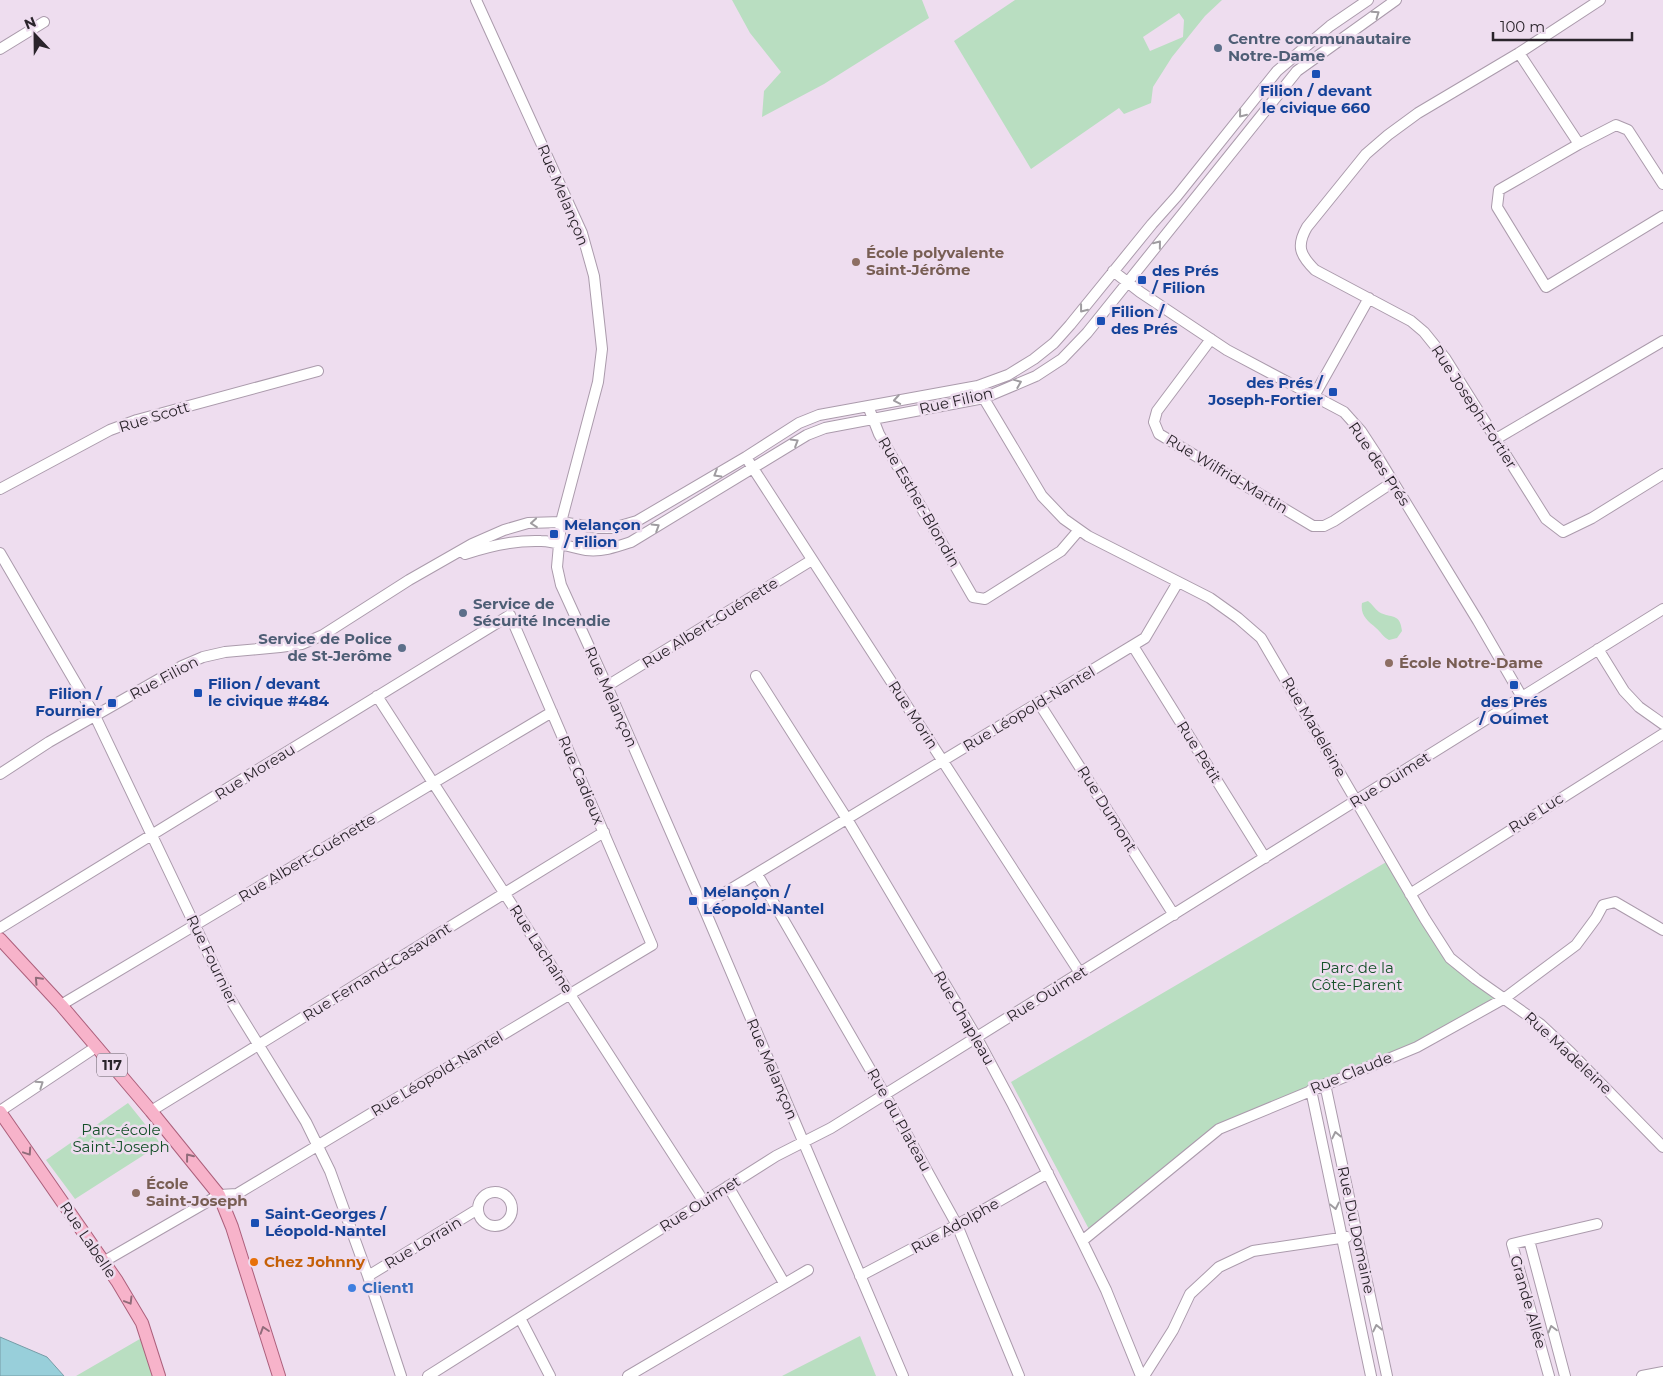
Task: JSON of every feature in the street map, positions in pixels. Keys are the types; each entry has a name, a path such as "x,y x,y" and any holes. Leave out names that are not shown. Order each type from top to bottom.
{"main road":[{"name":"117","path":"0,940 61,1005 219,1195 232,1227 279,1376"},
{"name":"Rue Labelle","path":"0,1112 104,1262 142,1323 159,1376"}],"street":[{"name":"Rue Melançon","path":"476,0 582,232 594,276 602,349 598,382 561,522 557,567 562,585 903,1376"},
{"name":"Rue Filion","path":"0,774 49,742 182,666 203,657 224,652 302,644 323,635 409,580 472,544 504,530 528,524 561,522 598,528 614,528 637,521 806,420 819,415 978,386 1008,375 1034,359 1054,343 1177,196 1277,70 1330,26 1368,0"},
{"name":"Rue Filion","path":"445,560 480,549 509,543 541,541 586,550 608,550 631,542 807,435 825,428 984,398 1036,376 1064,357 1087,333 1296,72 1396,0"},
{"name":"Rue Joseph-Fortier","path":"1600,0 1519,53 1418,113 1388,135 1366,154 1307,227 1302,235 1300,248 1304,259 1315,270 1411,321 1424,332 1448,363 1546,519 1563,532 1592,518 1663,474"},
{"path":"0,49 44,22"},
{"path":"1519,53 1578,144"},
{"path":"1287,61 1296,72"},
{"path":"1663,184 1628,130 1616,125 1578,144 1499,190 1497,207 1546,287 1663,216"},
{"name":"Rue des Prés","path":"1113,271 1228,350 1344,412 1361,432 1393,482 1522,697"},
{"path":"1314,396 1369,298"},
{"name":"Rue Wilfrid-Martin","path":"1211,339 1157,411 1154,422 1159,434 1313,526 1324,526 1334,522 1393,482"},
{"path":"1496,439 1663,341"},
{"path":"1054,343 1064,357"},
{"name":"Rue Scott","path":"0,489 119,427 137,420 318,371"},
{"name":"Rue Madeleine","path":"978,386 1042,496 1064,519 1088,536 1210,598 1238,618 1261,638 1424,919 1450,958 1476,979 1540,1024 1663,1147"},
{"name":"Rue Esther-Blondin","path":"868,406 879,434 973,597 985,600 1061,551 1079,530"},
{"name":"Rue Morin","path":"746,457 1080,973"},
{"name":"Rue Fournier","path":"0,553 95,716 229,997 306,1122 318,1146 330,1171 368,1276 401,1376"},
{"name":"Rue Albert-Guénette","path":"607,686 812,560"},
{"name":"Rue Léopold-Nantel","path":"702,906 1145,638 1178,582"},
{"name":"Rue Ouimet","path":"428,1376 776,1156 831,1128 885,1095 1663,609"},
{"name":"Rue Moreau","path":"0,928 510,615"},
{"name":"Rue Cadieux","path":"510,615 652,945"},
{"name":"Rue Petit","path":"1132,646 1265,858"},
{"path":"1598,649 1624,691 1639,707 1663,724"},
{"name":"Rue Chapleau","path":"756,676 847,820 977,1038 1082,1241 1106,1290 1143,1376"},
{"name":"Rue Lachaîne","path":"377,696 704,1202"},
{"name":"Rue Dumont","path":"1040,703 1174,915"},
{"name":"Rue Albert-Guénette","path":"61,1005 552,712"},
{"name":"Rue Luc","path":"1410,894 1663,734"},
{"name":"Rue Fernand-Casavant","path":"151,1111 604,832"},
{"name":"Rue du Plateau","path":"757,874 958,1225 1020,1376"},
{"name":"Rue Claude","path":"1082,1241 1219,1129 1417,1047 1505,998 1576,945 1603,905 1615,902 1663,930"},
{"name":"Rue Léopold-Nantel","path":"104,1262 219,1195 237,1194 652,945"},
{"path":"0,1112 96,1046"},
{"name":"Rue Du Domaine","path":"1325,1084 1387,1376"},
{"name":"Rue Du Domaine","path":"1311,1090 1371,1376"},
{"name":"Rue Adolphe","path":"860,1276 958,1225 1048,1174"},
{"path":"728,1186 784,1283"},
{"name":"Rue Lorrain","path":"368,1276 478,1209"},
{"name":"Grande Allée","path":"1549,1376 1512,1244 1597,1224"},
{"path":"1143,1376 1173,1330 1190,1294 1218,1267 1253,1251 1357,1236"},
{"name":"Grande Allée","path":"1529,1240 1565,1376"},
{"path":"628,1376 808,1270"},
{"path":"520,1318 550,1376"},
{"path":"1642,1376 1663,1372"}],"green space":[{"path":"732,0 922,0 929,18 824,84 762,117 764,91 781,72 750,33"},
{"path":"1015,0 1222,0 1205,16 1172,57 1153,87 1151,103 1124,114 1119,108 1031,169 954,41","holes":["1179,13 1184,20 1183,37 1150,51 1143,37"]},
{"path":"1368,601 1379,612 1397,618 1402,631 1397,638 1387,639 1365,618 1362,611 1362,603"},
{"name":"Parc de la Côte-Parent","path":"1388,861 1447,960 1505,998 1334,1083 1209,1136 1091,1233 1011,1082"},
{"name":"Parc-école Saint-Joseph","path":"128,1103 161,1144 75,1199 46,1160"},
{"path":"145,1336 156,1376 76,1376"},
{"path":"860,1336 876,1376 782,1376"}],"water":[{"path":"0,1337 47,1357 64,1376 0,1376"}],"place":[{"name":"Centre communautaire Notre-Dame","path":"1218,48"},
{"name":"Filion / devant le civique 660","path":"1316,74"},
{"name":"École polyvalente Saint-Jérôme","path":"856,262"},
{"name":"des Prés / Filion","path":"1142,280"},
{"name":"Filion / des Prés","path":"1101,321"},
{"name":"des Prés / Joseph-Fortier","path":"1333,392"},
{"name":"Melançon / Filion","path":"554,534"},
{"name":"Service de Sécurité Incendie","path":"463,613"},
{"name":"Service de Police de St-Jerôme","path":"402,648"},
{"name":"École Notre-Dame","path":"1389,663"},
{"name":"des Prés / Ouimet","path":"1514,685"},
{"name":"Filion / devant le civique #484","path":"198,693"},
{"name":"Filion / Fournier","path":"112,703"},
{"name":"Melançon / Léopold-Nantel","path":"693,901"},
{"name":"École Saint-Joseph","path":"136,1193"},
{"name":"Saint-Georges / Léopold-Nantel","path":"255,1223"},
{"name":"Chez Johnny","path":"254,1262"},
{"name":"Client1","path":"352,1288"}]}
